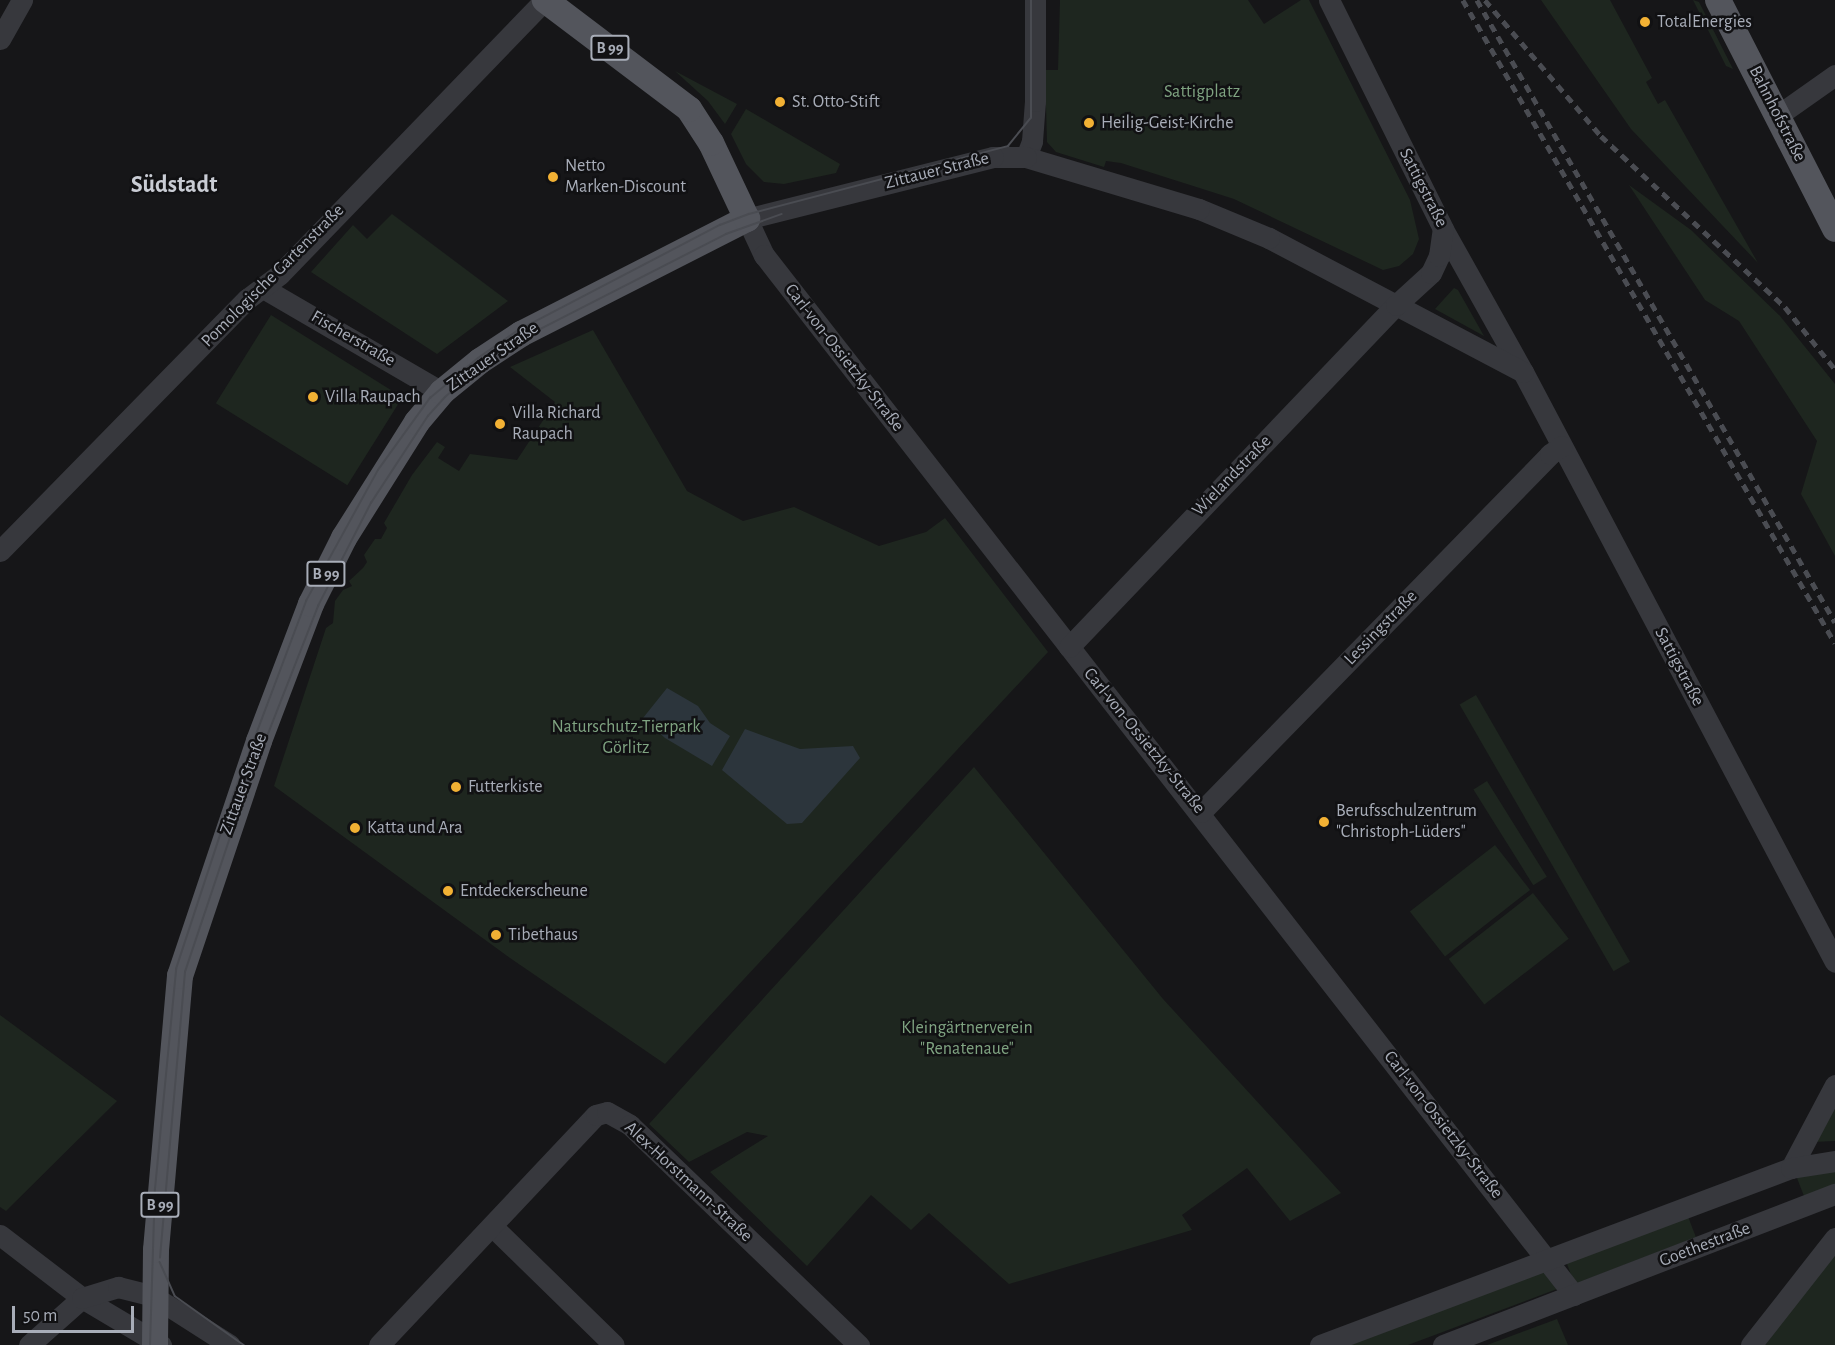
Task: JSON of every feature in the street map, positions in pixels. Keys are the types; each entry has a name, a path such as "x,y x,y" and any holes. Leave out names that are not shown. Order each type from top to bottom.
{"main road":[{"name":"B 99","path":"545,0 689,109 711,143 747,219"},
{"name":"Bahnhofstraße","path":"1718,0 1835,229"},
{"name":"Zittauer Straße","path":"155,1344 153,1296 174,1011 180,976 200,907 311,604 371,491 401,443 442,393 521,334 747,219"}],"street":[{"path":"0,39 22,0"},
{"name":"Pomologische Gartenstraße","path":"0,551 545,0"},
{"path":"1026,157 1032,141 1035,101 1035,0"},
{"name":"Sattigstraße","path":"1329,0 1443,229 1523,372 1835,962"},
{"path":"1777,116 1835,75"},
{"name":"Zittauer Straße","path":"747,219 993,157 1026,157 1199,208 1269,238 1396,305"},
{"name":"Carl-von-Ossietzky-Straße","path":"747,219 764,255 1069,647 1201,812 1547,1260"},
{"path":"1443,229 1439,256 1431,273 1396,305 1523,372"},
{"name":"Fischerstraße","path":"262,288 442,393"},
{"name":"Wielandstraße","path":"1069,647 1396,305"},
{"name":"Lessingstraße","path":"1201,812 1550,454 1562,446"},
{"path":"1791,1168 1835,1085"},
{"name":"Alex-Horstmann-Straße","path":"379,1345 596,1115 607,1112 624,1120 859,1345"},
{"path":"1320,1345 1791,1168 1835,1161"},
{"name":"Goethestraße","path":"1443,1345 1835,1194"},
{"path":"492,1226 614,1345"},
{"path":"0,1235 82,1298 155,1344"},
{"path":"1751,1345 1835,1238"},
{"path":"1547,1260 1574,1295"},
{"path":"29,1345 82,1298 118,1287 153,1296 230,1345"}],"green space":[{"name":"Sattigplatz","path":"1060,0 1248,0 1264,24 1301,0 1309,0 1410,200 1419,239 1413,254 1399,266 1383,270 1234,199 1121,163 1106,161 1104,167 1056,152 1047,142 1045,70 1058,70"},
{"path":"1541,0 1610,0 1652,78 1646,82 1658,104 1665,100 1758,263 1631,129"},
{"path":"1693,0 1699,2 1733,69 1726,66"},
{"path":"675,71 737,104 725,124 708,101"},
{"path":"746,109 840,164 836,173 784,184 764,182 746,164 731,134"},
{"path":"1629,185 1691,230 1780,316 1835,384 1835,556 1801,494 1817,441 1739,321 1705,300"},
{"path":"392,214 508,301 437,354 311,272 353,225 367,239"},
{"path":"1454,288 1458,290 1484,336 1435,309"},
{"path":"271,315 402,397 347,485 216,403"},
{"name":"Naturschutz-Tierpark Görlitz","path":"593,330 687,491 743,521 794,507 879,546 926,532 945,518 1048,652 665,1064 510,958 274,786 326,628 333,623 335,601 343,590 352,586 349,581 367,562 364,555 375,539 381,539 387,528 384,523 412,475 437,442 445,447 438,458 459,471 470,454 517,460 555,402 510,367"},
{"path":"1476,695 1630,962 1614,971 1460,704"},
{"name":"Kleingärtnerverein \"Renatenaue\"","path":"974,767 1163,999 1341,1193 1290,1221 1247,1168 1182,1215 1192,1230 1009,1284 929,1213 911,1230 871,1195 807,1266 710,1172 768,1136 747,1132 689,1162 649,1124"},
{"path":"1487,781 1547,877 1533,885 1473,789"},
{"path":"1495,845 1530,890 1445,956 1410,911"},
{"path":"1533,893 1569,939 1484,1005 1449,959"},
{"path":"0,1015 117,1101 6,1211 0,1207"},
{"path":"1835,1101 1835,1141 1812,1142"},
{"path":"1835,1167 1835,1185 1804,1196 1795,1173"},
{"path":"1687,1214 1696,1237 1575,1284 1566,1261"},
{"path":"1835,1256 1835,1345 1765,1345 1822,1269"},
{"path":"1541,1269 1557,1289 1408,1345 1338,1345"},
{"path":"1557,1319 1568,1345 1487,1345"}],"shaded area":[{"path":"667,688 698,706 710,723 730,736 712,766 665,738 643,718"},
{"path":"745,729 800,749 853,746 860,758 802,823 787,824 722,770"}],"tram line":[{"path":"150,1345 155,1189 176,969 234,793 306,601 378,470 430,398 478,358 517,331 720,225 749,214 1008,146 1031,118 1031,0"},
{"path":"160,1258 185,972 246,790 318,606 371,503 428,416 445,397 485,363 523,338 726,234 782,214"},
{"path":"160,1262 175,1296 244,1345"}],"railway":[{"path":"1463,0 1835,643"},
{"path":"1477,0 1835,622"},
{"path":"1485,0 1601,136 1785,307 1835,369"}],"place":[{"name":"TotalEnergies","path":"1645,22"},
{"name":"St. Otto-Stift","path":"780,102"},
{"name":"Heilig-Geist-Kirche","path":"1089,123"},
{"name":"Netto Marken-Discount","path":"553,177"},
{"name":"Villa Raupach","path":"313,397"},
{"name":"Villa Richard Raupach","path":"500,424"},
{"name":"Futterkiste","path":"456,787"},
{"name":"Berufsschulzentrum \"Christoph-Lüders\"","path":"1324,822"},
{"name":"Katta und Ara","path":"355,828"},
{"name":"Entdeckerscheune","path":"448,891"},
{"name":"Tibethaus","path":"496,935"}],"district":[{"name":"Südstadt","path":"174,186"}]}
